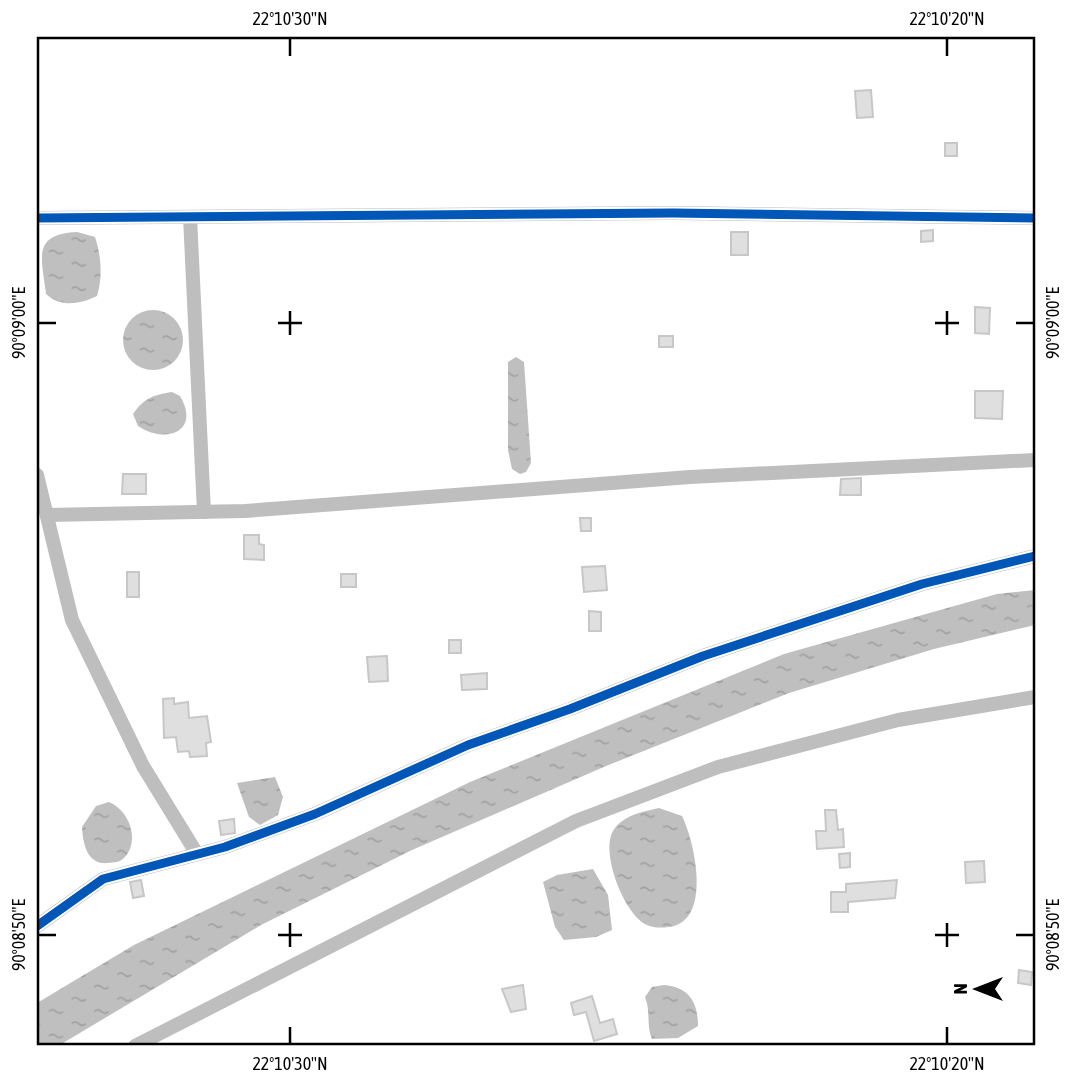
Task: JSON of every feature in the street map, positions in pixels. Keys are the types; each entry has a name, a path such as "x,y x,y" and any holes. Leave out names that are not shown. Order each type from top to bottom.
{"street":[{"path":"37,218 673,213 1035,218"},
{"path":"190,217 204,512"},
{"path":"47,515 204,512 690,477 1035,460"},
{"path":"38,482 72,620 143,766 197,854"},
{"path":"37,926 103,878 197,854 315,814 468,745 570,709 703,656 922,584 1035,556"},
{"path":"135,1046 576,821 718,767 898,720 1035,697"}],"water":[{"path":"77,232 95,237 99,251 99,289 97,296 91,299 64,303 46,294 43,251 52,238"},
{"path":"153,310 170,315 178,323 183,340 178,357 170,365 153,370 136,365 128,357 123,340 128,323 136,315"},
{"path":"516,357 524,362 531,463 526,472 520,474 512,469 508,450 508,362"},
{"path":"172,392 180,396 185,408 183,426 169,434 159,434 138,426 133,414 141,404 154,396"},
{"path":"1035,590 1035,625 934,649 789,693 606,766 412,850 261,925 58,1046 37,1046 37,1003 134,945 470,782 784,654 997,594"},
{"path":"275,777 283,797 278,815 260,825 249,817 237,783"},
{"path":"109,802 127,819 132,843 122,860 101,863 95,861 87,852 82,827 96,806"},
{"path":"659,808 682,816 692,844 697,880 696,897 691,912 682,922 660,928 647,925 631,910 617,883 610,854 613,831 622,821"},
{"path":"593,869 608,895 612,930 596,937 564,940 555,927 543,882 557,875"},
{"path":"664,985 680,989 690,997 696,1010 698,1026 678,1038 652,1039 645,997 652,987"}],"building":[{"path":"871,90 873,117 857,118 855,91"},
{"path":"945,143 957,143 957,156 945,156"},
{"path":"933,230 933,241 921,242 921,231"},
{"path":"731,232 748,232 748,255 731,255"},
{"path":"975,307 990,308 989,334 975,333"},
{"path":"659,336 673,336 673,347 659,347"},
{"path":"975,391 1003,391 1002,419 975,418"},
{"path":"123,474 146,474 146,494 122,494"},
{"path":"861,478 861,495 840,495 841,479"},
{"path":"580,518 591,518 591,531 581,531"},
{"path":"244,535 259,535 259,544 264,545 264,560 244,559"},
{"path":"605,566 607,590 584,592 582,567"},
{"path":"127,572 139,572 139,597 127,597"},
{"path":"341,574 356,574 356,587 341,587"},
{"path":"589,611 601,612 601,631 589,631"},
{"path":"449,640 461,640 461,653 449,653"},
{"path":"387,656 388,681 369,682 367,657"},
{"path":"487,673 487,689 462,690 461,675"},
{"path":"174,698 174,704 188,702 189,718 207,716 211,742 206,743 207,756 190,757 189,751 178,752 176,737 164,738 163,699"},
{"path":"825,810 836,810 838,830 843,829 844,847 817,849 816,831 826,831"},
{"path":"234,819 235,833 221,835 219,821"},
{"path":"850,853 850,867 840,868 839,854"},
{"path":"984,861 985,882 966,883 965,862"},
{"path":"141,880 144,896 133,898 130,882"},
{"path":"897,880 895,898 848,902 848,912 831,912 831,892 846,892 846,884"},
{"path":"1019,970 1032,972 1031,985 1018,983"},
{"path":"523,985 526,1009 511,1012 502,989"},
{"path":"592,996 600,1023 613,1019 617,1034 594,1041 586,1012 574,1015 571,1003"}],"cycle path":[{"path":"37,218 673,213 1035,218"},
{"path":"37,926 103,879 225,847 315,814 468,745 570,709 703,656 922,584 1035,556"}]}
